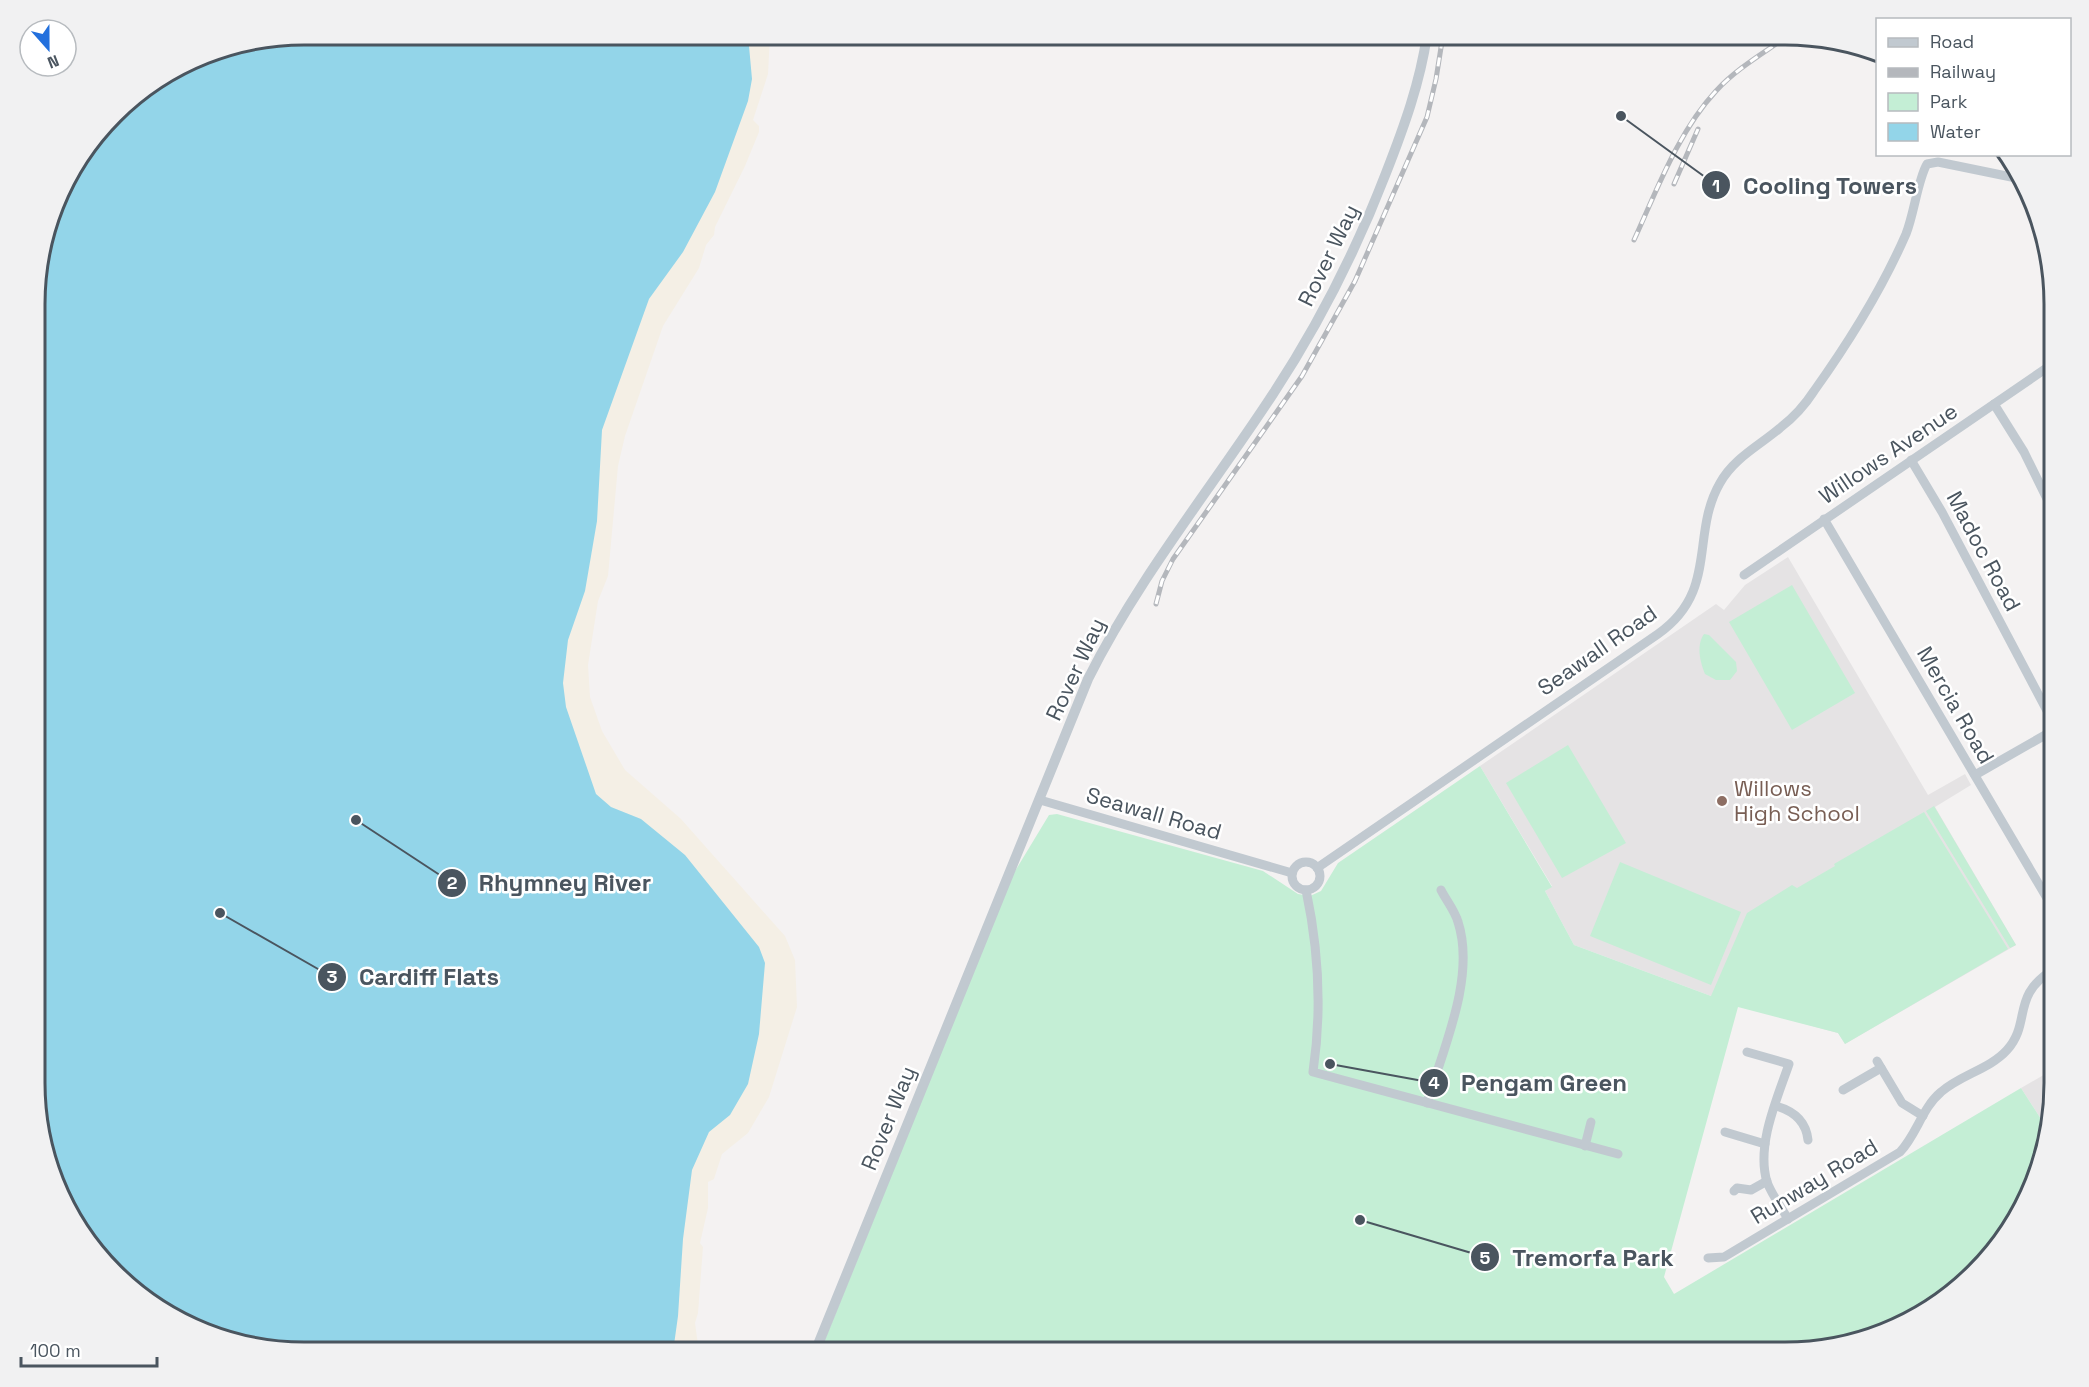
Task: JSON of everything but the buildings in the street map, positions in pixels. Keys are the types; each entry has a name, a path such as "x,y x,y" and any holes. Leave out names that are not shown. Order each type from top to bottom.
{"street":[{"name":"Rover Way","path":"818,1342 1088,679 1153,566 1296,358 1348,264 1404,126 1418,85 1425,45"},
{"name":"Seawall Road","path":"1317,868 1667,628 1678,617 1699,578 1709,510 1718,486 1733,464 1794,416 1843,348 1877,291 1905,236 1927,164 1938,162 2010,177"},
{"name":"Willows Avenue","path":"1744,575 2044,370"},
{"path":"1994,404 2024,452 2044,493"},
{"name":"Madoc Road","path":"1911,460 1942,512 2044,705"},
{"name":"Mercia Road","path":"1824,519 2044,893"},
{"path":"1975,775 2044,736"},
{"name":"Seawall Road","path":"1040,800 1292,873"},
{"path":"1302,863 1312,863 1320,875 1318,884 1306,890 1294,884 1292,873 1302,863"},
{"path":"1306,890 1312,919 1319,989 1313,1072 1617,1154"},
{"path":"1427,1103 1461,989 1464,953 1458,921 1440,890"},
{"name":"Runway Road","path":"1708,1258 1724,1257 1900,1152 1916,1133 1923,1116 1939,1093 2008,1049 2031,986 2044,976"},
{"path":"1747,1052 1789,1064 1765,1144 1764,1169 1767,1181 1788,1219"},
{"path":"1843,1090 1879,1064 1902,1103 1923,1116"},
{"path":"1776,1106 1797,1115 1807,1132 1808,1140"},
{"path":"1585,1146 1591,1122"},
{"path":"1725,1132 1765,1144"},
{"path":"1734,1191 1737,1188 1751,1190 1767,1181"}],"shaded area":[{"name":"Willows High School","path":"1788,557 1928,795 1965,774 1971,785 1935,807 2016,945 1845,1044 1838,1033 1738,1006 1574,945 1545,891 1552,886 1480,766 1716,604 1724,610 1745,585"},
{"path":"2044,1075 2041,1120 2021,1088"}],"green space":[{"path":"1792,585 1855,693 1792,730 1729,622"},
{"path":"1704,634 1709,635 1736,662 1737,671 1730,680 1716,680 1705,674 1699,648"},
{"path":"1568,745 1626,843 1562,878 1506,783"},
{"path":"1480,766 1552,887 1545,891 1574,945 1711,996 1747,913 1792,885 1797,888 1924,812 2008,949 1845,1044 1838,1033 1738,1007 1664,1277 1674,1294 2021,1088 2041,1120 2030,1166 2017,1197 2000,1227 1980,1254 1943,1288 1914,1307 1884,1322 1852,1333 1818,1340 1785,1342 824,1342 1012,876 1049,815 1057,814 1263,871 1298,894 1310,896 1321,891 1338,863"},
{"path":"1934,806 2016,945 2010,948 1926,811"},
{"path":"1620,862 1741,912 1711,985 1590,936"}],"sand":[{"path":"723,45 769,45 768,74 753,120 759,126 759,132 715,227 714,235 706,245 699,268 663,326 625,436 618,466 608,576 598,601 588,665 590,697 602,731 625,770 681,819 785,936 795,960 797,1007 769,1097 748,1133 722,1154 714,1179 708,1182 708,1208 700,1243 703,1247 698,1313 695,1323 698,1342 648,1342 591,817 532,667 574,488"}],"water":[{"path":"304,45 749,45 752,79 748,101 715,192 683,252 649,299 602,430 597,521 585,591 568,640 563,683 566,707 596,794 611,807 641,819 685,855 759,947 765,963 759,1034 748,1084 730,1115 709,1132 692,1170 683,1239 674,1342 304,1342 271,1340 237,1333 190,1315 160,1298 133,1278 109,1254 89,1227 72,1197 59,1166 47,1116 45,1083 45,304 47,271 54,237 65,205 89,160 109,133 133,109 160,89 190,72 221,59 271,47"}],"railway":[{"path":"1156,604 1162,581 1173,559 1302,376 1355,281 1427,117 1441,45"},
{"path":"1634,240 1669,162 1690,125 1716,91 1733,75 1774,45"},
{"path":"1674,184 1698,129"}],"place":[{"name":"Cooling Towers","path":"1621,116"},
{"name":"Willows High School","path":"1722,801"},
{"name":"Rhymney River","path":"356,820"},
{"name":"Cardiff Flats","path":"220,913"},
{"name":"Pengam Green","path":"1330,1064"},
{"name":"Tremorfa Park","path":"1360,1220"}]}
